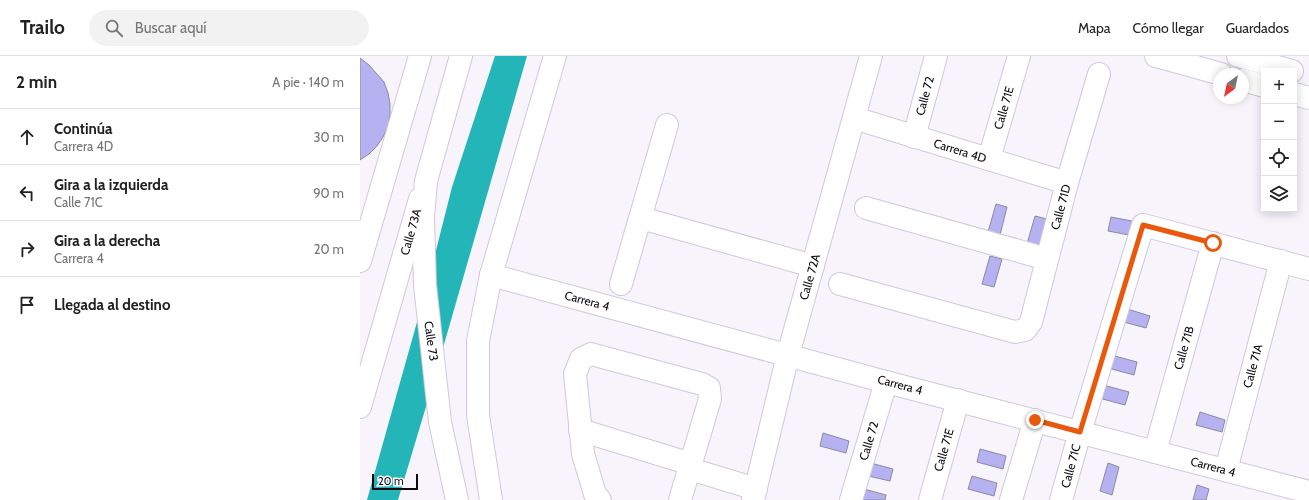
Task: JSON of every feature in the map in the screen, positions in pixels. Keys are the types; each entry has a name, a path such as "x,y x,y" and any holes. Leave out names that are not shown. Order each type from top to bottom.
{"street":[{"path":"360,261 420,56"},
{"name":"Calle 73A","path":"360,407 461,56"},
{"path":"492,496 478,415 478,341 491,276 555,56"},
{"name":"Calle 72A","path":"755,495 788,354 871,56"},
{"name":"Calle 72","path":"914,137 936,56"},
{"name":"Calle 71E","path":"989,159 1019,56"},
{"path":"1156,56 1213,72"},
{"path":"1238,56 1282,68"},
{"path":"1297,72 1309,76"},
{"name":"Calle 71D","path":"840,284 1014,332 1025,330 1031,322 1067,183 1099,74"},
{"path":"1249,82 1261,85"},
{"path":"1297,95 1309,98"},
{"name":"Carrera 4D","path":"854,118 1067,183"},
{"path":"621,284 667,125"},
{"name":"Calle 73","path":"426,181 423,217 423,248 427,314 440,422 457,500"},
{"path":"866,208 1047,259"},
{"path":"640,218 813,266"},
{"name":"Calle 71C","path":"1061,500 1080,432 1143,225 1213,243"},
{"path":"1213,243 1309,269"},
{"name":"Calle 71B","path":"1156,452 1213,243"},
{"name":"Calle 71A","path":"1226,470 1281,262"},
{"name":"Carrera 4","path":"491,276 788,354 886,382 1309,492"},
{"path":"600,500 595,494 583,454 575,374 581,359 591,354 702,384 709,388 710,399 680,500"},
{"name":"Calle 72","path":"851,500 886,382"},
{"name":"Calle 71E","path":"930,500 958,400"},
{"path":"1011,500 1035,420"},
{"path":"580,430 690,466 755,495"}],"water":[{"path":"495,56 527,56 398,500 367,500 426,290 452,187"}],"building":[{"path":"360,58 369,65 384,82 390,104 390,115 388,126 377,146 360,160"},
{"path":"996,204 1007,207 1000,235 988,232"},
{"path":"1035,216 1047,219 1039,247 1027,244"},
{"path":"1111,217 1137,222 1134,236 1108,231"},
{"path":"990,256 1002,259 994,287 982,284"},
{"path":"1124,308 1150,316 1146,328 1120,321"},
{"path":"1111,355 1137,362 1134,375 1108,368"},
{"path":"1103,385 1129,392 1125,405 1099,398"},
{"path":"1200,412 1225,420 1222,432 1196,425"},
{"path":"823,433 849,441 846,453 820,446"},
{"path":"980,449 1006,456 1003,469 977,462"},
{"path":"867,462 893,469 890,481 864,475"},
{"path":"1108,463 1119,467 1112,495 1100,491"},
{"path":"972,476 997,483 994,496 968,489"},
{"path":"1197,485 1209,489 1206,500 1193,500"},
{"path":"860,488 886,495 885,500 857,500"}],"route":[{"path":"1035,420 1080,432 1143,225 1213,243"}]}
